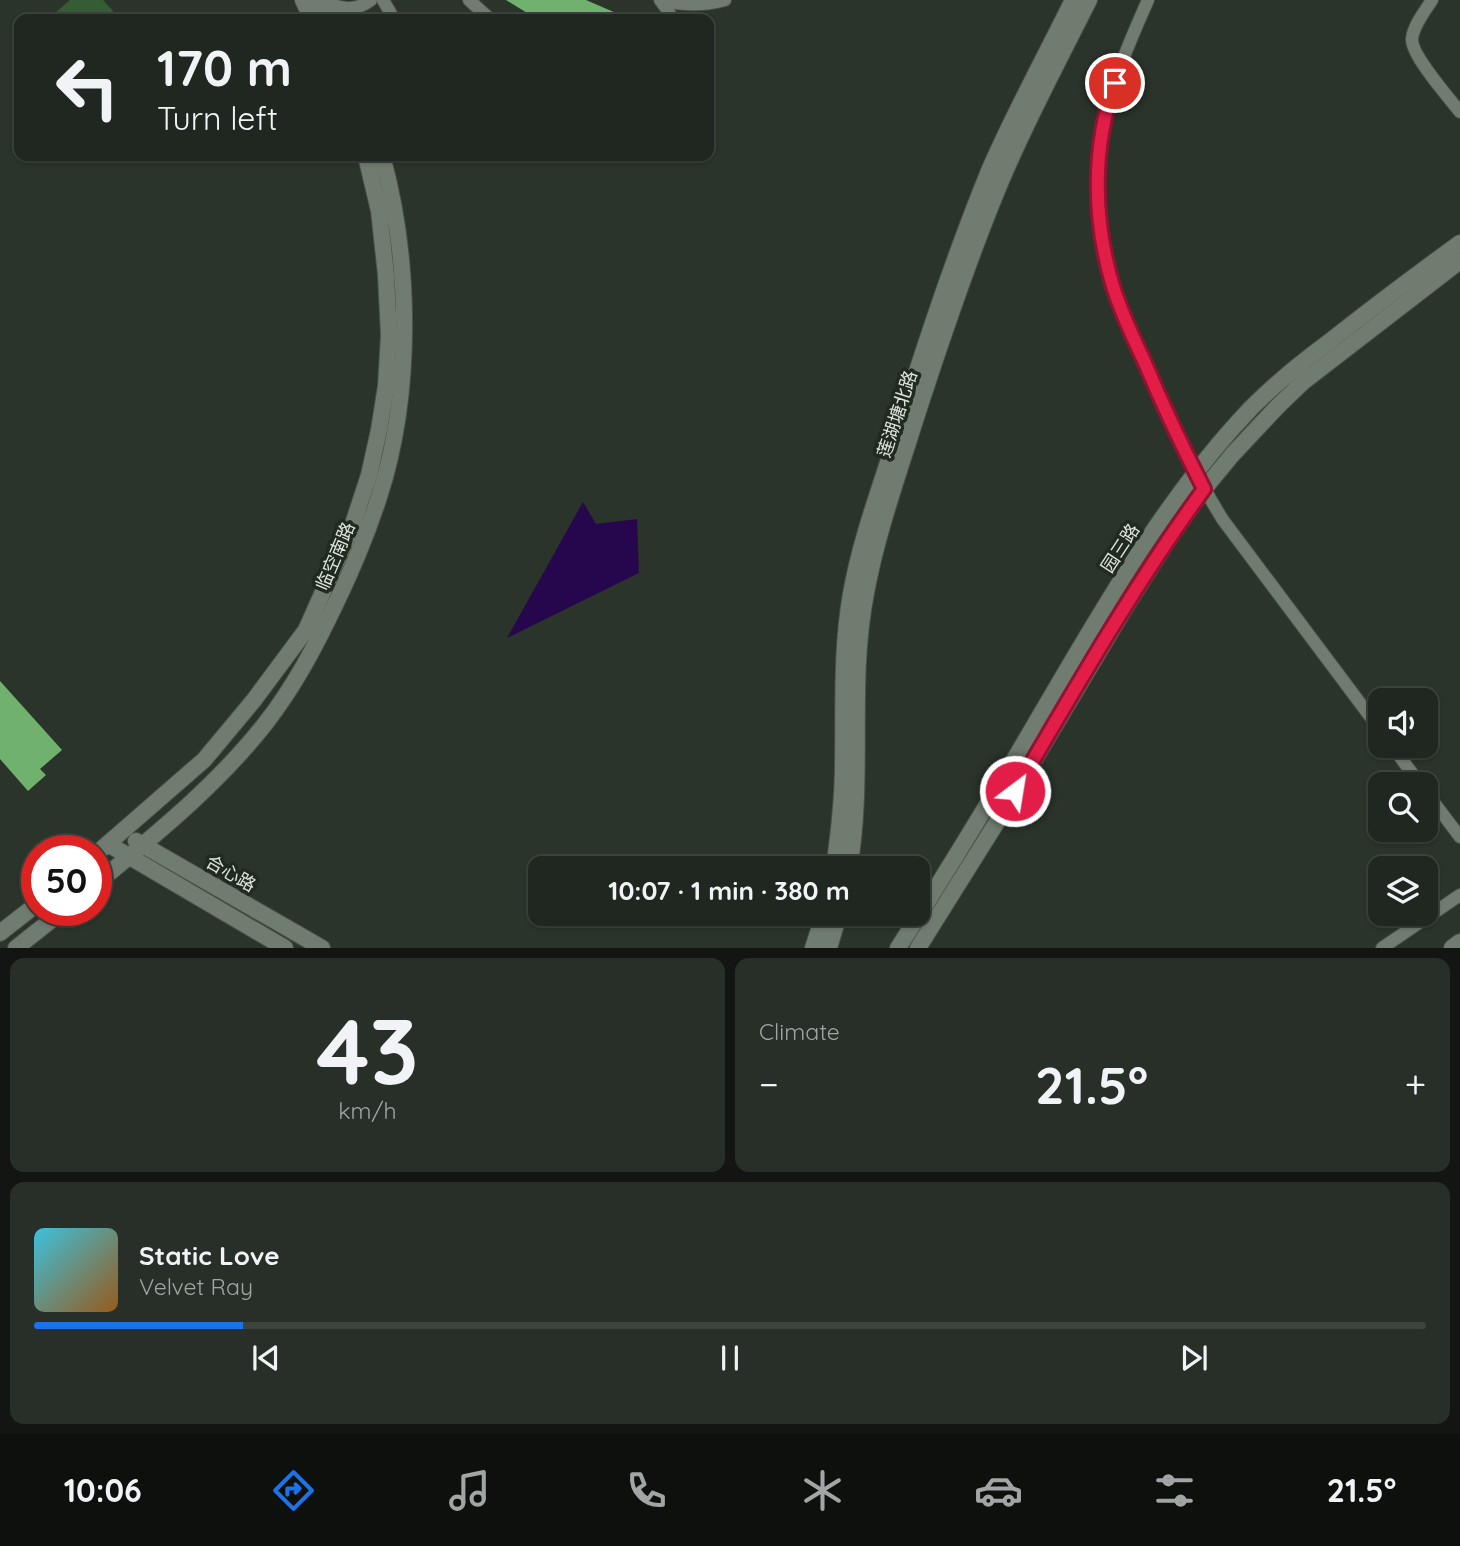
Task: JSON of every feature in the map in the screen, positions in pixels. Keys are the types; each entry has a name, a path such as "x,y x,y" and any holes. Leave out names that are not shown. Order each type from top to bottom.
{"main road":[{"name":"莲湖塘北路","path":"835,856 841,806 844,653 851,593 862,548 916,374 970,222 1006,135 1073,0"},
{"name":"莲湖塘北路","path":"850,856 857,766 858,650 874,553 925,391 982,227 1019,140 1089,0"},
{"name":"临空南路","path":"112,841 204,760 275,674 306,630 352,527 369,475 386,386 386,275 379,211 367,161"},
{"name":"临空南路","path":"112,871 217,779 282,702 315,646 348,578 380,495 398,411 404,319 397,229 383,161"},
{"name":"园三路","path":"898,947 991,801 1125,575 1162,519 1221,441 1254,405 1291,371 1460,243"},
{"name":"园三路","path":"918,947 1002,814 1125,608 1204,489 1276,407 1303,382 1460,261"},
{"name":"合心路","path":"121,833 322,947"},
{"path":"112,852 129,857 285,947"},
{"path":"0,933 21,917"},
{"path":"16,947 43,926"},
{"path":"813,947 820,926"},
{"path":"829,947 835,926"},
{"path":"1452,947 1460,942"}],"street":[{"path":"322,0 334,6 349,8 372,0"},
{"path":"469,0 484,14"},
{"path":"661,0 676,4 705,5 725,0"},
{"path":"1148,0 1108,101 1101,137 1097,174 1098,215 1112,285 1164,407 1204,489 1223,520 1368,714"},
{"path":"1432,0 1416,26 1412,42 1419,58 1460,112"},
{"path":"1438,808 1460,837"},
{"path":"1382,947 1460,895"}],"green space":[{"path":"70,0 103,0 116,14 54,14"}],"shaded area":[{"path":"583,502 596,524 637,519 639,573 507,638"}],"building":[{"path":"506,0 586,0 618,14 529,14"},
{"path":"0,681 62,750 40,769 46,775 28,791 0,759"}],"route":[{"path":"1015,791 1125,608 1204,489 1124,316 1112,285 1103,249 1098,215 1097,174 1108,101 1115,83"}]}
